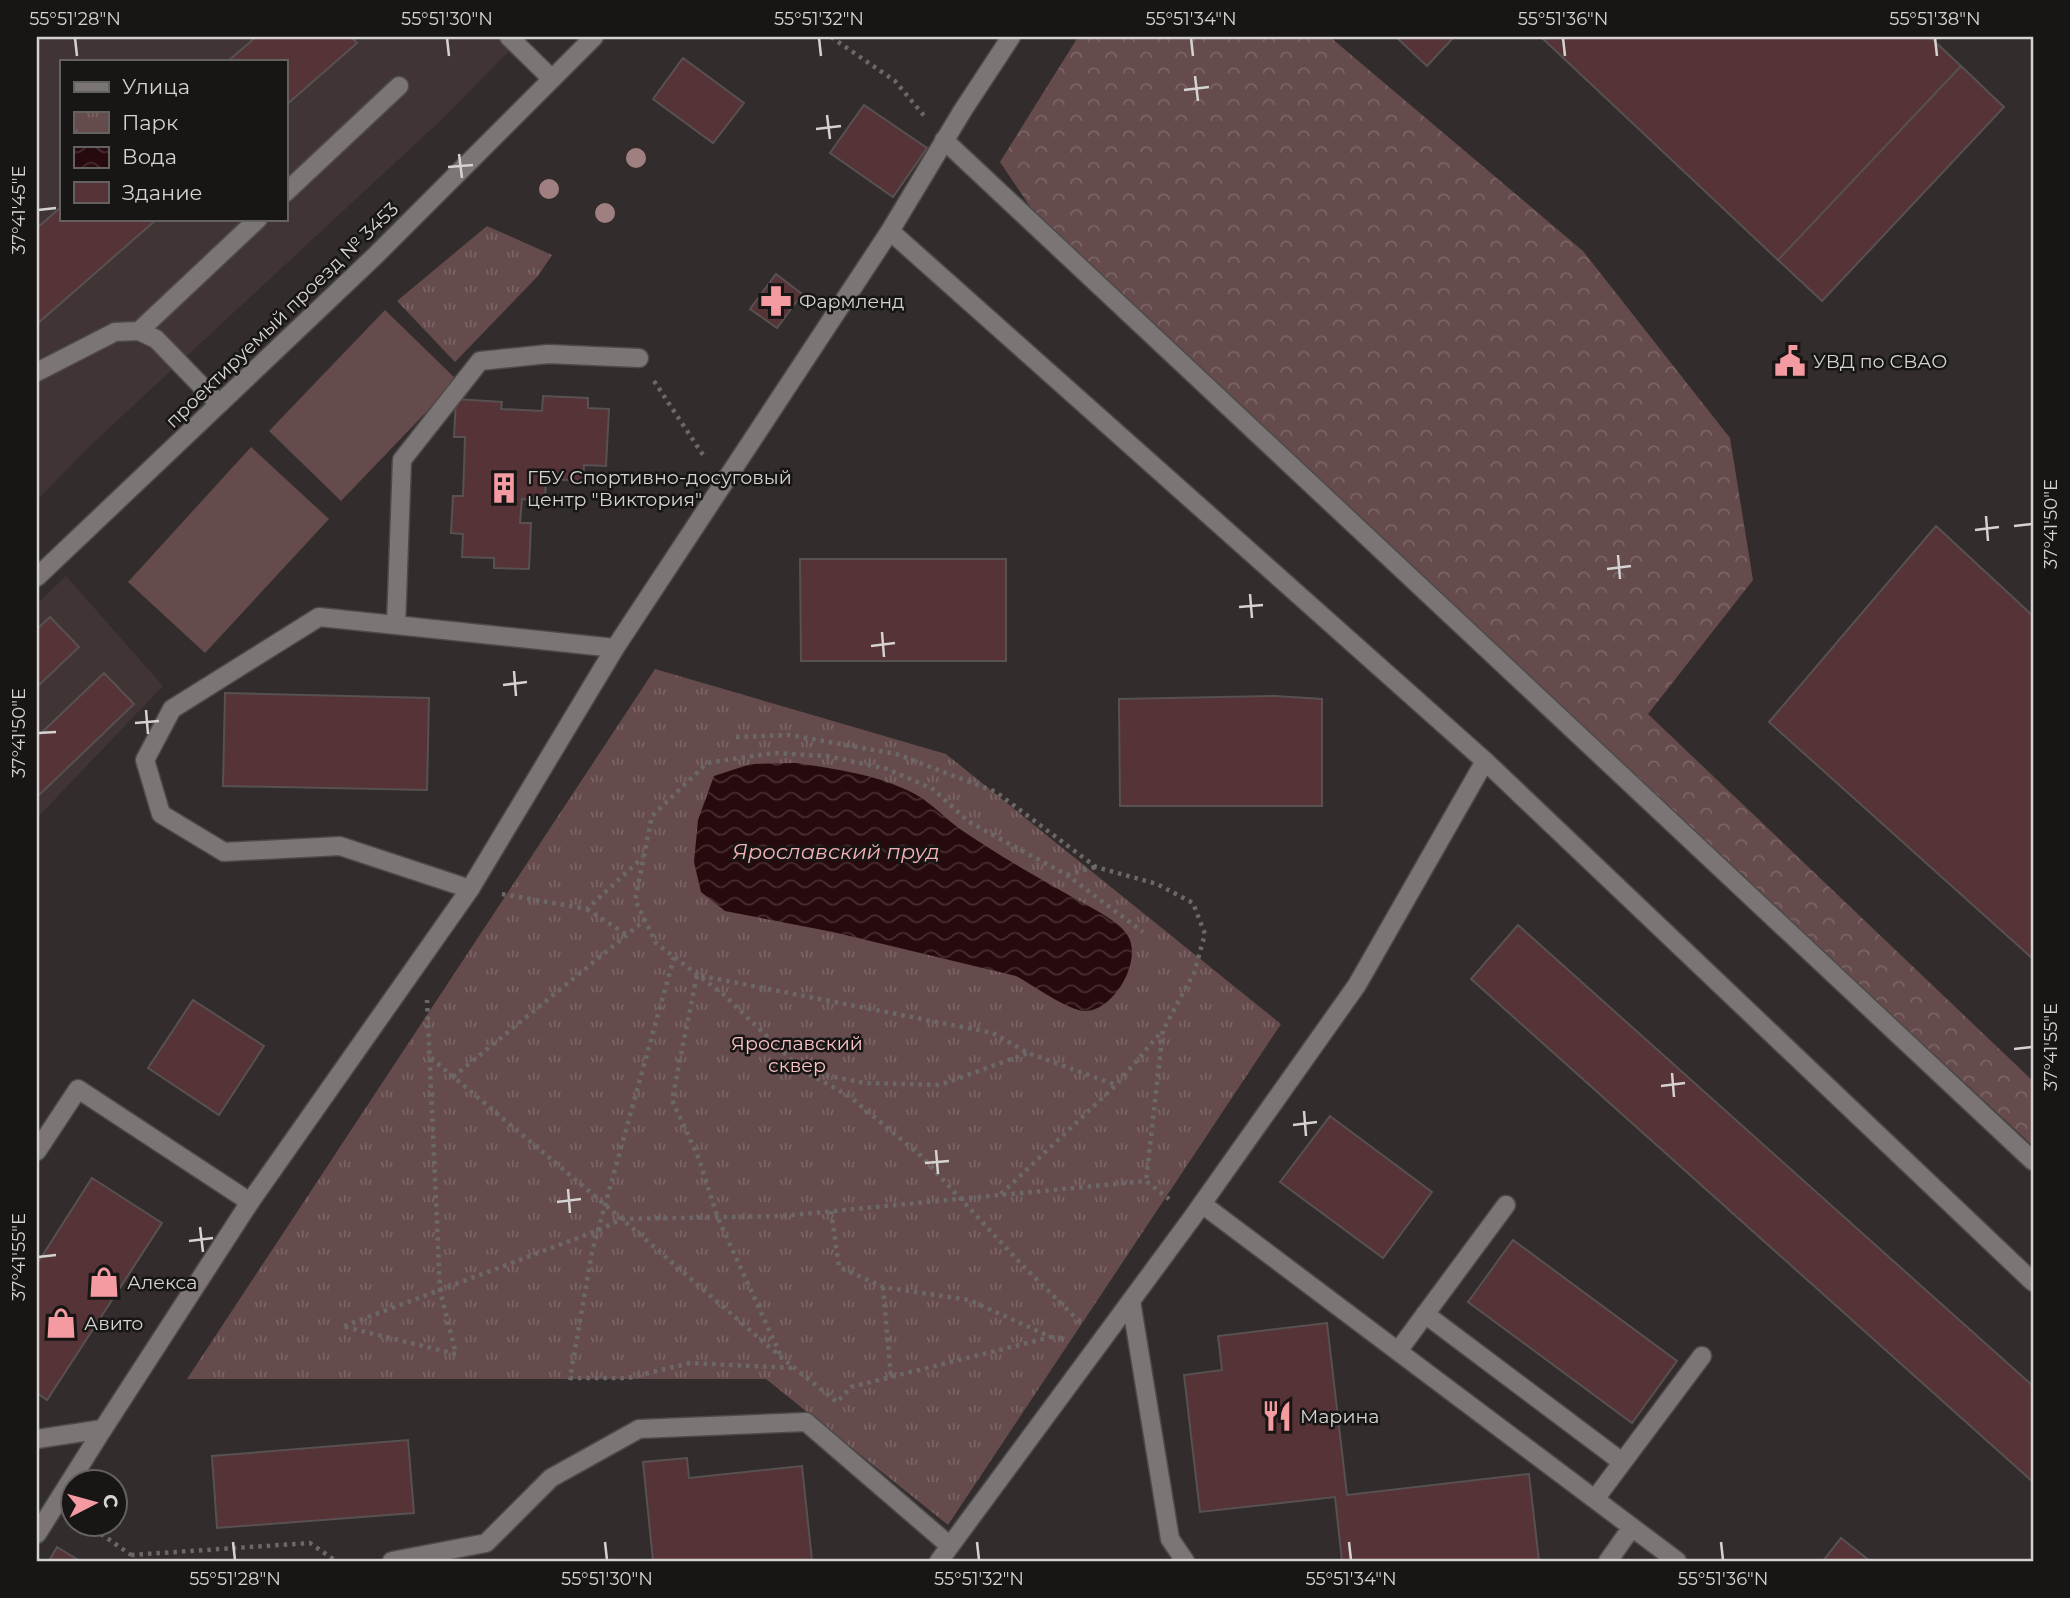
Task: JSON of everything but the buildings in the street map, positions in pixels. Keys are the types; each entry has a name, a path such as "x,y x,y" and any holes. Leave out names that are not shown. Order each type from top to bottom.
{"street":[{"path":"509,37 552,79"},
{"name":"проектируемый проезд № 3453","path":"37,578 375,256 594,37"},
{"path":"37,1534 250,1202 470,889 615,648 890,231 944,140 1011,37"},
{"path":"287,191 399,86"},
{"path":"944,140 2033,1161"},
{"path":"139,331 257,220"},
{"path":"890,231 1485,761 2033,1282"},
{"path":"37,372 115,332 139,331 156,339 219,404"},
{"path":"396,625 402,460 480,361 548,354 639,358"},
{"path":"470,889 340,846 224,852 161,814 145,760 172,709 319,617 615,648"},
{"path":"939,1561 1197,1211 1357,985 1485,761"},
{"path":"37,1151 78,1089 250,1202"},
{"path":"1398,1351 1506,1205"},
{"path":"1197,1211 1398,1351 1677,1561"},
{"path":"1131,1301 1170,1539 1185,1561"},
{"path":"1425,1314 1622,1462"},
{"path":"1595,1499 1702,1356"},
{"path":"393,1561 486,1543 551,1478 639,1429 806,1422 950,1546"},
{"path":"37,1438 103,1429"},
{"path":"1608,1561 1632,1527"}],"path":[{"path":"831,37 895,80 944,140"},
{"path":"639,358 723,485"},
{"path":"736,737 790,735 896,754 996,792 1096,867 1157,884 1193,903 1205,934 1194,973 1163,1030 1116,1085 1000,1194"},
{"path":"1100,1342 1023,1266 920,1155 849,1096 802,1070 723,995 656,943 635,900 652,816 707,763 773,753 827,756 887,769 933,789 969,822 1067,875 1143,933"},
{"path":"587,909 644,856"},
{"path":"1067,875 1096,867"},
{"path":"470,889 587,909 627,935"},
{"path":"453,1077 645,920"},
{"path":"425,954 440,1290 456,1354 344,1326 380,1313 440,1290 599,1230 622,1219 782,1216 1146,1181 1197,1211"},
{"path":"674,957 593,1252 570,1378 628,1378 691,1363 794,1368"},
{"path":"697,975 993,1033 1028,1053 1116,1085"},
{"path":"697,975 672,1100 699,1159 717,1216 782,1358"},
{"path":"1146,1181 1163,1030"},
{"path":"802,1070 865,1083 940,1085 1028,1053"},
{"path":"431,1058 837,1402 851,1387 1051,1337 969,1300 883,1287 839,1267 831,1211"},
{"path":"883,1287 891,1377"},
{"path":"107,1538 131,1555 135,1561"},
{"path":"131,1555 310,1543 336,1561"}],"shaded area":[{"path":"37,37 523,37 439,122 92,444 37,500"},
{"path":"66,576 163,686 37,818 37,604"}],"green space":[{"path":"1078,37 1330,37 1583,251 1730,438 1753,580 1648,714 2033,1081 2033,1146 1045,229 1000,162"},
{"path":"487,226 552,255 538,276 455,362 397,301"},
{"path":"385,310 457,380 341,501 269,431"},
{"path":"251,447 329,519 205,653 128,582"},
{"name":"Ярославский сквер","path":"655,669 946,754 1281,1024 948,1525 766,1379 187,1379"}],"water":[{"name":"Ярославский пруд","path":"796,763 868,776 916,794 990,849 1112,920 1122,928 1131,943 1132,955 1124,981 1107,1002 1097,1008 1079,1010 1061,1003 1016,976 833,932 725,911 701,892 694,862 698,820 714,776 751,764"}],"place":[{"name":"Фармленд","path":"776,301"},
{"name":"УВД по СВАО","path":"1790,361"},
{"name":"ГБУ Спортивно-досуговый центр \"Виктория\"","path":"504,488"},
{"name":"Алекса","path":"104,1282"},
{"name":"Авито","path":"61,1323"},
{"name":"Марина","path":"1277,1416"}]}
